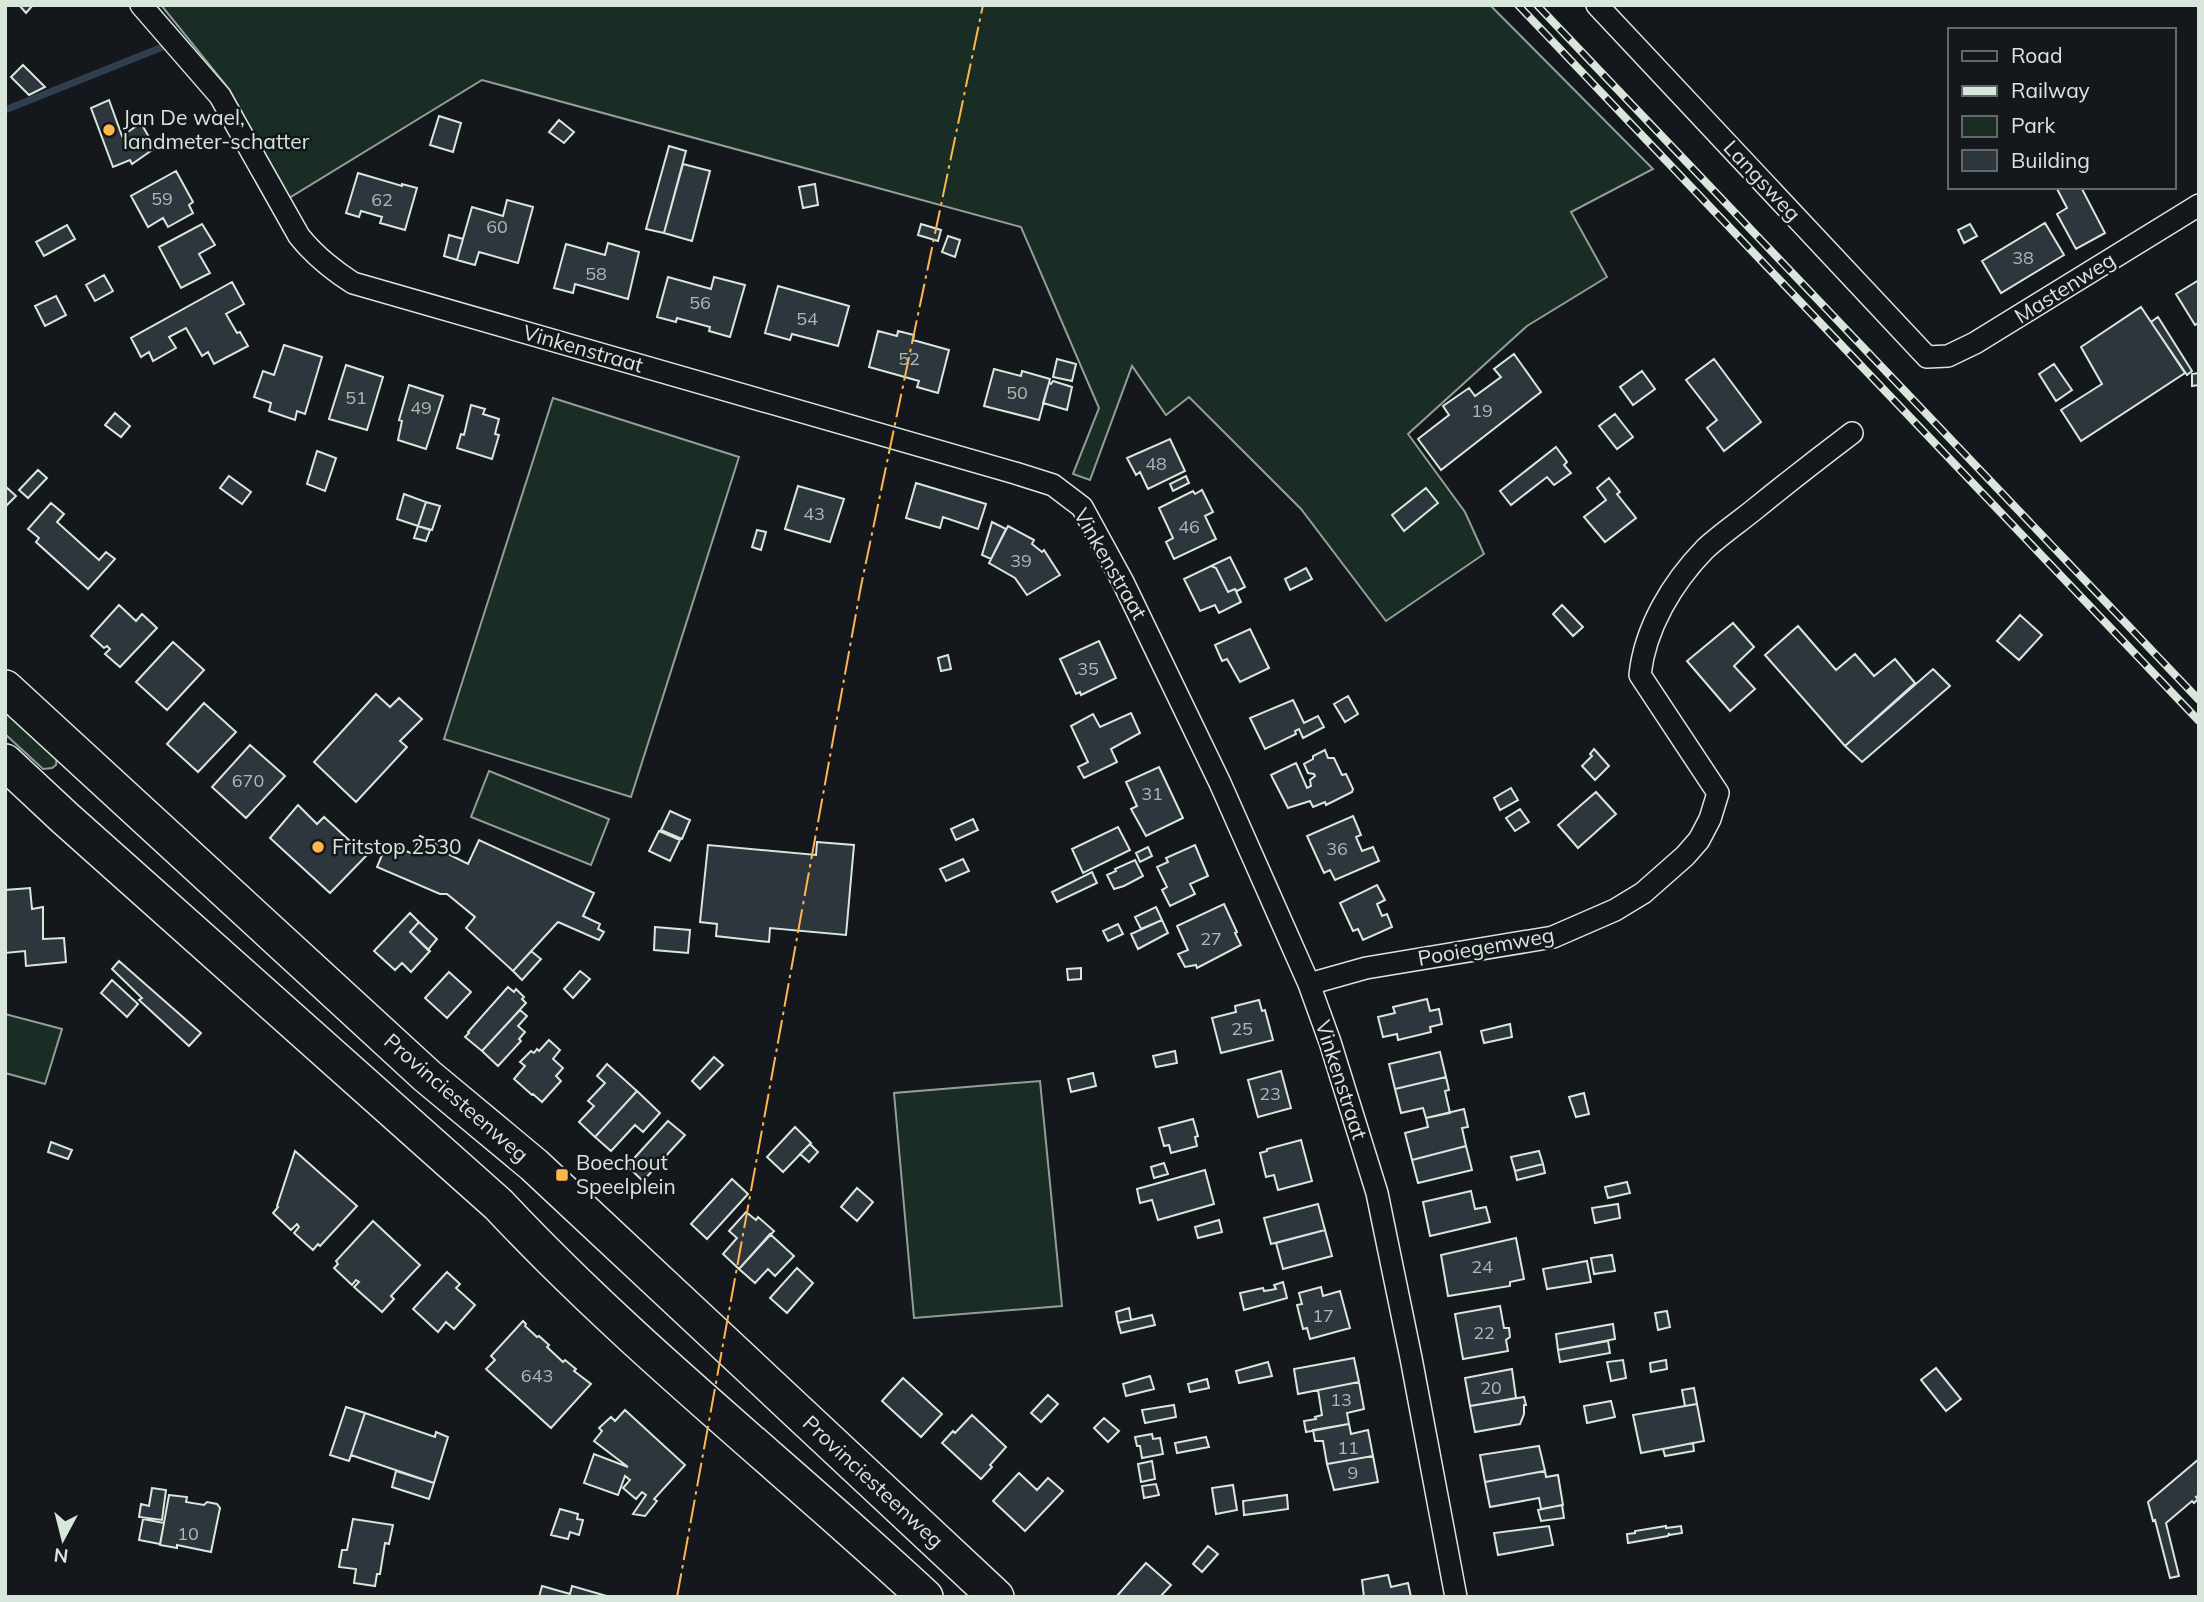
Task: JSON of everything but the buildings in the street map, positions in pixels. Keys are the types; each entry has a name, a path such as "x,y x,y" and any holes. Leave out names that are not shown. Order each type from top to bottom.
{"main road":[{"name":"Provinciesteenweg","path":"5,688 427,1076 534,1164 996,1597"},
{"path":"5,762 499,1205 547,1256 634,1338 925,1597"},
{"path":"547,1256 534,1226 545,1214 561,1208 604,1230"}],"street":[{"name":"Vinkenstraat","path":"141,5 220,96 306,244 329,268 353,283 1016,472 1052,485 1082,507 1124,582 1220,783 1309,984 1330,1042 1377,1193 1456,1597"},
{"name":"Langsweg","path":"1597,5 1927,357"},
{"name":"Mastenweg","path":"1927,357 1948,356 1975,343 2199,205"},
{"name":"Pooiegemweg","path":"1309,984 1366,968 1553,937 1624,905 1643,893 1685,856 1699,840 1718,793 1640,675 1645,646 1653,624 1684,573 1706,549 1852,433"}],"green space":[{"path":"161,5 1490,5 1653,169 1571,212 1607,277 1527,326 1408,434 1465,512 1484,554 1386,621 1301,509 1189,397 1166,415 1132,366 1090,480 1073,474 1099,408 1021,227 482,80 289,198 229,89"},
{"path":"553,398 739,457 631,797 444,739"},
{"path":"5,707 57,755 56,765 43,769 5,734"},
{"path":"489,771 609,819 591,865 471,817"},
{"path":"5,1014 62,1029 45,1084 5,1073"},
{"path":"1040,1081 1062,1306 914,1318 894,1093"}],"waterway":[{"path":"5,110 170,44"}],"railway":[{"path":"1518,5 2199,721"},
{"path":"1537,5 2199,700"}],"power":[{"path":"677,1597 861,586 983,5"}],"place":[{"name":"Jan De wael, landmeter-schatter","path":"109,130"},
{"name":"Fritstop 2530","path":"318,847"},
{"name":"Boechout Speelplein","path":"562,1175"}]}
